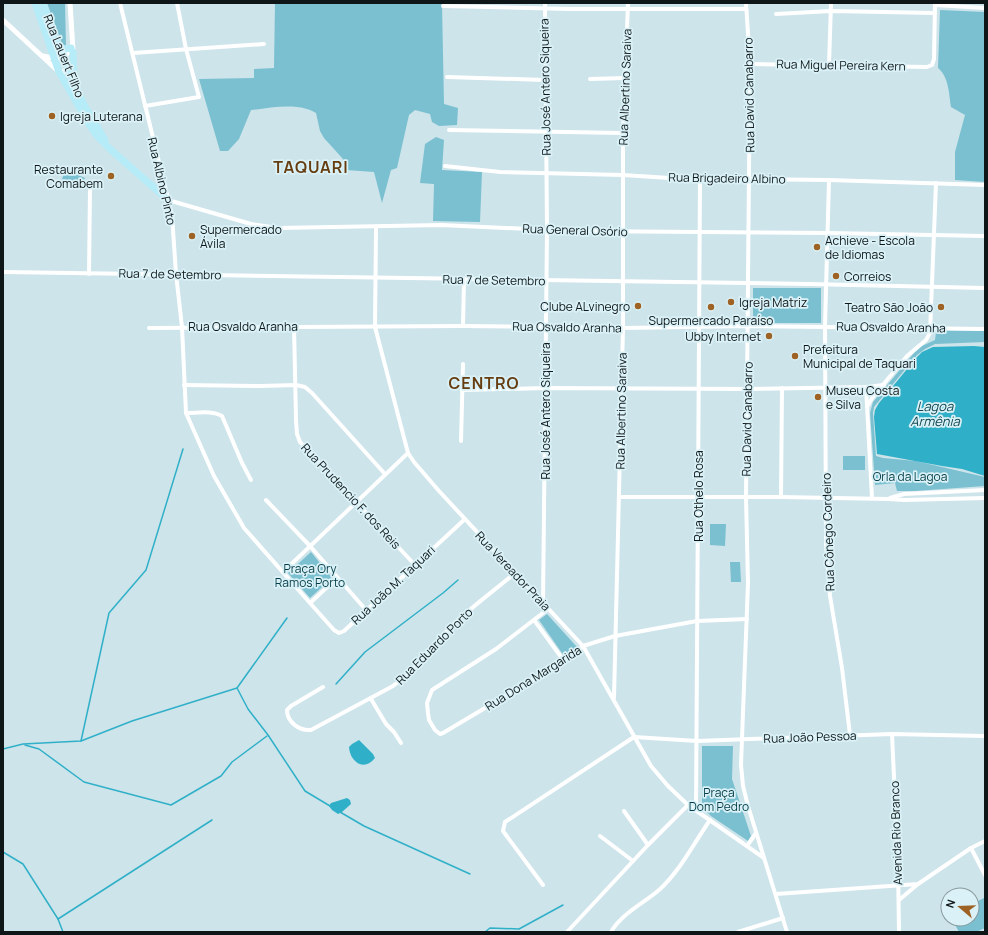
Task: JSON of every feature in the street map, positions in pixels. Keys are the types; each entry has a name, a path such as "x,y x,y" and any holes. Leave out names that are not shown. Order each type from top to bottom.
{"main road":[{"name":"Rua Lauert Filho","path":"35,3 68,68 71,86"},
{"name":"Rua Lauert Filho","path":"42,3 54,58 59,72 83,102 110,149 168,200"},
{"path":"59,48 72,49 71,86"}],"street":[{"path":"3,20 59,72 65,71 72,60 70,3"},
{"name":"Rua Albino Pinto","path":"120,3 172,215 176,274 182,327 186,413 214,476 244,528 322,615"},
{"path":"145,106 199,97 186,49 177,3"},
{"name":"Rua José Antero Siqueira","path":"544,604 547,230 545,3"},
{"name":"Rua Albertino Saraiva","path":"614,699 623,328 624,78 628,3"},
{"name":"Rua David Canabarro","path":"746,3 750,64 746,497 748,583 741,765 743,786 787,932"},
{"path":"829,65 831,3"},
{"path":"776,14 831,11 935,13 935,4 985,8"},
{"path":"442,6 545,9 746,9"},
{"name":"Rua Miguel Pereira Kern","path":"750,64 927,67 932,65 934,59 935,13"},
{"path":"133,53 264,44"},
{"path":"43,56 63,58 72,49"},
{"path":"447,77 545,80"},
{"path":"590,79 624,78"},
{"path":"449,130 623,133"},
{"name":"Rua Brigadeiro Albino","path":"445,166 500,172 623,175 700,180 829,180 985,185"},
{"name":"Rua Othelo Rosa","path":"696,811 700,180"},
{"name":"Rua Cônego Cordeiro","path":"829,180 825,326 826,544 830,596 842,668 850,735"},
{"path":"867,407 872,398 907,356 926,340 930,333 936,183"},
{"path":"89,274 90,189"},
{"name":"Rua General Osório","path":"168,200 265,227 278,228 441,225 623,232 828,233 985,236"},
{"name":"Rua Vereador Praia","path":"376,227 375,327 408,453 414,462 465,519 583,646 614,699 634,738 651,766 668,786 688,805 764,859"},
{"name":"Rua 7 de Setembro","path":"3,272 826,284 985,288"},
{"path":"463,326 464,279"},
{"name":"Rua Osvaldo Aranha","path":"149,328 294,326 623,328 825,326 985,329"},
{"name":"Rua Prudencio F. dos Reis","path":"294,326 297,427 300,442 415,565"},
{"path":"461,440 463,364"},
{"path":"462,390 546,388 621,390 825,388 866,387 884,384"},
{"path":"184,386 296,385 305,388 312,393 385,474"},
{"path":"866,387 872,498"},
{"path":"781,496 782,388"},
{"path":"186,413 216,413 222,416 251,480"},
{"path":"283,572 408,453"},
{"path":"888,499 904,494 985,490"},
{"path":"935,492 936,499"},
{"path":"619,497 781,496 904,500 985,498"},
{"path":"266,500 310,546 366,610"},
{"name":"Rua João M. Taquari","path":"322,615 334,630 339,633 344,630 465,519"},
{"name":"Rua Eduardo Porto","path":"323,686 287,710 287,716 301,730 311,730 371,699 405,678 453,626 515,573"},
{"path":"310,603 337,578"},
{"path":"548,609 534,620 564,661"},
{"name":"Rua Dona Margarida","path":"534,620 496,649 436,686 432,690 427,703 429,720 435,730 440,734 443,733 564,661 583,646 615,636 697,621 746,619"},
{"path":"371,699 386,724 394,732 401,743"},
{"name":"Rua João Pessoa","path":"634,738 697,741 743,738 892,734 985,736"},
{"name":"Avenida Rio Branco","path":"892,734 899,932"},
{"path":"543,885 503,831 504,822 634,738"},
{"path":"567,932 648,845 688,805"},
{"path":"624,811 648,845"},
{"path":"611,932 619,922 660,889 674,873 710,820"},
{"path":"747,846 756,833"},
{"path":"600,836 633,861"},
{"path":"899,900 918,884 971,848 985,841"},
{"path":"971,848 985,875"},
{"path":"776,894 918,884"},
{"path":"738,932 783,918"}],"green space":[{"path":"47,3 65,3 66,45 63,46"},
{"path":"275,3 446,3 442,4 444,104 458,108 457,125 439,126 432,122 430,114 415,110 409,115 397,168 391,170 382,203 374,172 346,170 343,159 324,138 320,131 316,113 309,110 293,107 276,107 251,110 239,139 228,151 220,151 199,79 254,78 254,69 274,68"},
{"path":"940,10 985,12 985,182 955,180 955,152 965,115 951,107 946,81 942,72 938,68"},
{"path":"436,137 444,140 442,170 482,172 480,222 433,221 434,184 420,183 425,144"},
{"path":"66,170 85,178 80,189 61,181"},
{"path":"753,288 821,288 821,323 753,323"},
{"name":"Orla da Lagoa","path":"938,330 985,331 985,342 935,344 917,355 874,407 873,413 876,456 916,461 985,477 985,486 897,491 895,483 875,485 870,413 873,402 914,353 922,346 935,340 936,332"},
{"path":"843,456 865,456 865,470 843,470"},
{"path":"710,524 726,524 725,546 710,545"},
{"name":"Praça Ory Ramos Porto","path":"311,552 332,578 310,598 288,573"},
{"path":"730,562 740,562 741,582 731,582"},
{"path":"547,614 577,647 564,656 539,620"},
{"name":"Praça Dom Pedro","path":"702,746 733,746 732,779 751,836 748,841 711,816 702,807"},
{"path":"984,898 985,928 976,932 959,932 956,927 980,927 980,900"}],"water":[{"name":"Lagoa Armênia","path":"933,347 985,347 985,476 962,469 877,454 874,417 875,410 879,403 917,357 922,352"},
{"path":"359,740 375,758 371,762 362,765 355,761 352,757 349,747"},
{"path":"347,798 350,800 351,804 338,814 329,806 331,803"}],"waterway":[{"path":"81,741 109,613 146,570 183,449"},
{"path":"336,684 365,652 458,580"},
{"path":"3,749 23,744 81,741 132,721 237,688 287,618"},
{"path":"237,688 248,709 268,735 305,791 330,806"},
{"path":"25,745 39,749 84,782 171,805 221,776 232,762 267,736"},
{"path":"340,812 364,826 470,874"},
{"path":"58,919 212,820"},
{"path":"3,852 23,864 58,919 63,932"},
{"path":"485,932 490,928 519,929 563,905"}],"place":[{"name":"Igreja Luterana","path":"52,116"},
{"name":"Restaurante Comabem","path":"111,176"},
{"name":"Supermercado Ávila","path":"192,236"},
{"name":"Achieve - Escola de Idiomas","path":"817,247"},
{"name":"Correios","path":"836,276"},
{"name":"Igreja Matriz","path":"731,302"},
{"name":"Clube ALvinegro","path":"638,306"},
{"name":"Supermercado Paraíso","path":"711,307"},
{"name":"Teatro São João","path":"941,307"},
{"name":"Ubby Internet","path":"769,336"},
{"name":"Prefeitura Municipal de Taquari","path":"795,356"},
{"name":"Museu Costa e Silva","path":"818,397"}],"district":[{"name":"TAQUARI","path":"311,167"},
{"name":"CENTRO","path":"484,383"}]}
